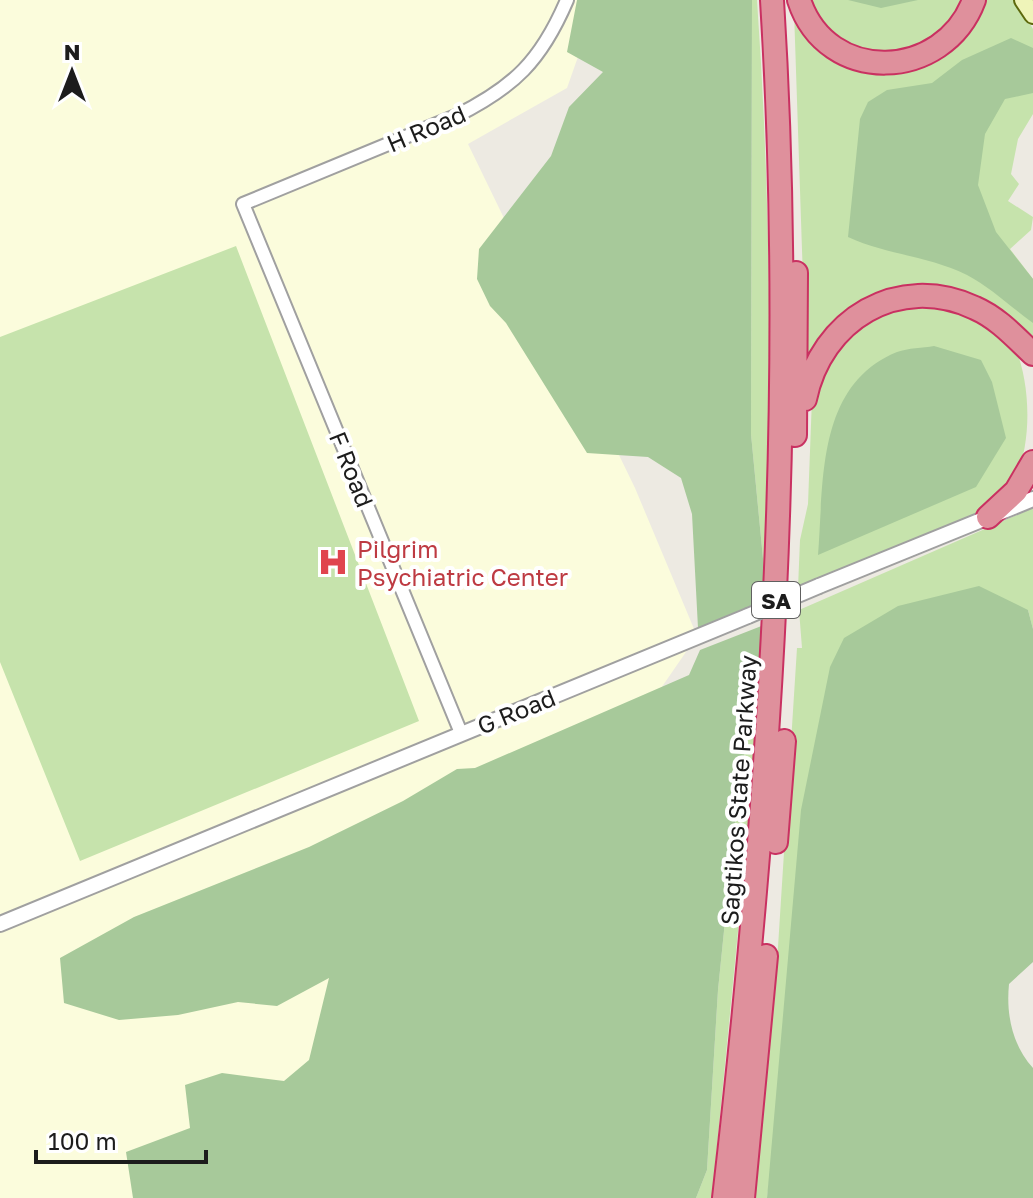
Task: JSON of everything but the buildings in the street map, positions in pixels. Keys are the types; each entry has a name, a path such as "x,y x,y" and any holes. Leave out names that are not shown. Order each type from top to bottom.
{"highway":[{"name":"Sagtikos State Parkway","path":"724,1198 753,935 775,634 781,265 775,41 771,0"},
{"name":"Sagtikos State Parkway","path":"743,1198 781,781 795,451 796,261 787,0"},
{"path":"799,0 813,29 841,53 865,62 894,64 920,58 944,44 962,25 974,0"},
{"path":"795,451 809,381 818,357 843,327 867,310 915,296 948,299 990,316 1028,350 1033,367"},
{"path":"988,517 1016,491 1033,462"}],"main road":[{"path":"1023,0 1033,15"}],"street":[{"name":"H Road","path":"243,204 456,116 485,101 533,64 567,0"},
{"name":"F Road","path":"243,204 461,733"},
{"name":"G Road","path":"0,924 1033,499"}],"shaded area":[{"name":"Pilgrim Psychiatric Center","path":"0,0 598,0 567,88 468,144 635,488 697,636 561,833 379,1198 0,1198"}],"green space":[{"path":"577,0 752,0 751,434 767,600 698,628 692,514 681,478 648,457 587,453 506,323 490,306 477,279 479,249 551,156 569,107 603,72 567,52"},
{"path":"752,0 757,0 768,225 770,450 767,600 751,434"},
{"path":"807,0 968,0 967,6 916,54 850,47 826,32"},
{"path":"848,0 918,0 881,8"},
{"path":"981,0 1016,0 1033,29 1033,114 1018,139 1011,174 1019,184 1008,201 1033,217 1031,230 1010,249 1033,279 1033,347 980,305 894,294 806,369 794,11 814,39 907,70 940,58 967,32"},
{"path":"1011,38 1033,48 1033,93 1005,99 985,134 978,185 996,232 1033,279 1033,323 967,275 848,237 860,119 868,102 887,90 932,83 962,60"},
{"path":"236,246 419,721 80,861 0,662 0,337"},
{"path":"923,304 985,325 997,331 1016,350 1022,367 1027,406 1025,448 1020,468 1002,500 996,504 798,588 800,540 808,504 812,398 823,361 864,320"},
{"path":"934,346 981,360 992,382 1006,438 976,487 818,555 821,497 829,438 838,411 851,387 871,367 897,352"},
{"path":"1033,508 1033,629 1028,610 774,1144 767,1198 753,1198 775,994 797,648 802,648 799,610"},
{"path":"979,586 1028,610 1033,629 1033,962 1009,984 1008,995 1015,1039 1033,1068 1033,1198 767,1198 801,810 830,667 844,638 898,606"},
{"path":"768,623 712,1198 696,1198 707,1170 718,990 737,803 764,625"},
{"path":"764,625 737,803 718,990 707,1170 696,1198 133,1198 126,1152 190,1128 185,1085 222,1073 284,1081 309,1060 329,978 277,1006 238,1002 178,1015 119,1020 64,1003 60,958 134,917 309,847 403,801 457,769 475,768 689,675 700,650"}],"place":[{"name":"Pilgrim Psychiatric Center","path":"333,562"}]}
